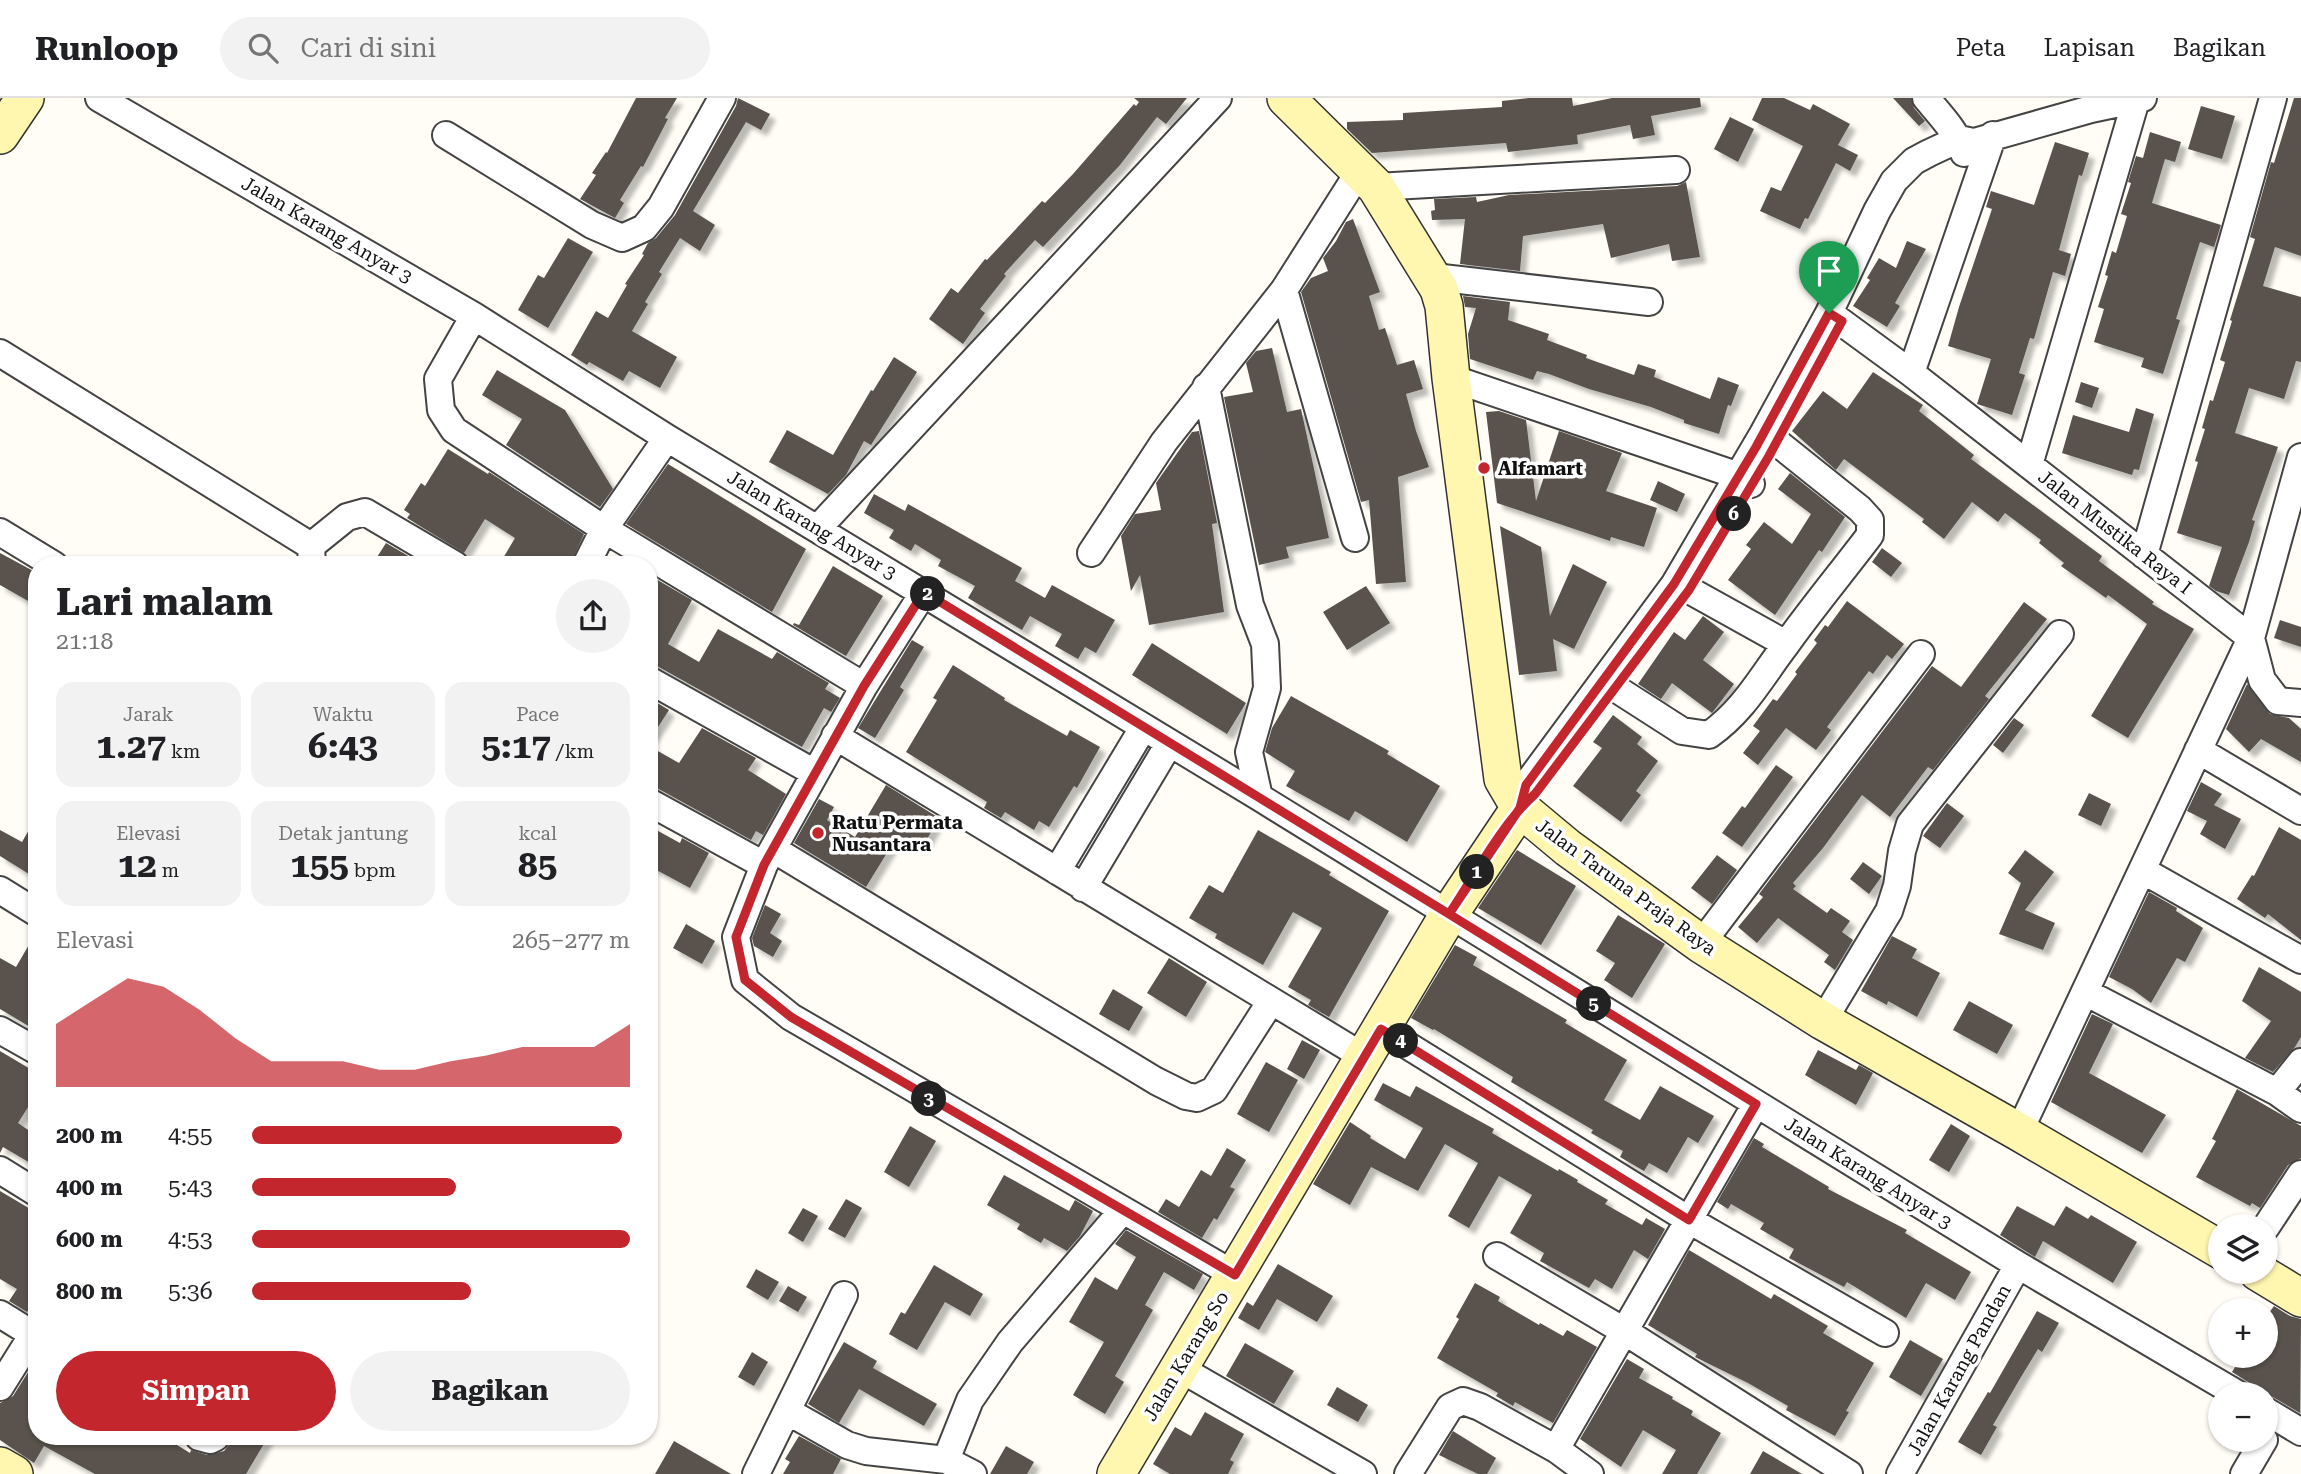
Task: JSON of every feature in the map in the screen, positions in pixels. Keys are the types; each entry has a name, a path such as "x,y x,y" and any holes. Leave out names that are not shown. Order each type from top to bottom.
{"street":[{"path":"0,135 25,98"},
{"name":"Jalan Karang Anyar 3","path":"99,98 474,316 667,438 1259,797 2018,1265 2217,1382"},
{"path":"446,135 592,225 622,238 644,228 661,207 722,98"},
{"path":"818,528 1218,98"},
{"name":"Jalan Taruna Praja Raya","path":"1286,98 1368,179 1434,277 1444,306 1503,779 1520,808 1568,848 1701,944 1823,1021 2208,1243"},
{"path":"1926,98 1972,143"},
{"path":"2144,555 2273,98"},
{"path":"1520,808 1535,794 1689,590 1745,480 1835,317 1877,211 1894,181 1914,162 2086,104 2139,99 2029,465"},
{"path":"1912,373 1972,143"},
{"path":"1091,553 1164,442 1368,179 1676,170"},
{"path":"1434,277 1649,302"},
{"path":"1284,290 1355,538"},
{"path":"474,316 438,379 441,410 454,430 649,556"},
{"name":"Jalan Mustika Raya I","path":"1835,317 1912,373 2251,638"},
{"path":"0,354 311,556 347,517 365,512 440,556"},
{"path":"1451,378 1745,480"},
{"path":"1206,387 1250,605 1265,644 1267,688 1249,752 1259,797"},
{"path":"1615,688 1682,731 1709,735 1730,720 1870,535 1870,520 1860,509 1771,436"},
{"path":"590,556 604,529 667,438"},
{"path":"2019,1132 2251,638 2301,457"},
{"path":"1520,808 1526,785 1674,584 1745,480"},
{"path":"0,532 39,556"},
{"path":"658,562 864,686"},
{"path":"1689,590 1786,644"},
{"path":"924,592 864,686 768,857 736,937 745,980 803,1024 1235,1275"},
{"path":"1823,1021 1889,911 1898,886 1902,851 1910,824 2060,635"},
{"path":"2251,638 2262,680 2278,701 2301,703"},
{"path":"1701,944 1921,654"},
{"path":"658,685 815,773"},
{"path":"1057,871 1143,728"},
{"path":"835,736 1271,1001 1373,1043 1885,1333"},
{"path":"1083,888 1169,744"},
{"path":"2198,750 2301,811"},
{"path":"658,806 768,857 1186,1096 1197,1098 1214,1090 1271,1001"},
{"name":"Jalan Karang So","path":"1127,1470 1179,1368 1449,914 1520,808"},
{"path":"2142,870 2301,960"},
{"path":"0,890 28,907"},
{"path":"2085,992 2277,1092 2301,1109"},
{"path":"0,1030 28,1046"},
{"path":"2277,1092 2301,1062"},
{"path":"1556,1449 1756,1104"},
{"path":"0,1170 28,1187"},
{"path":"2275,1214 2301,1174"},
{"path":"946,1460 970,1400 1002,1354 1123,1210"},
{"path":"1497,1256 1624,1331 1849,1474"},
{"name":"Jalan Karang Pandan","path":"1900,1474 2018,1265"},
{"path":"2278,1284 2301,1298"},
{"path":"756,1474 844,1295"},
{"path":"0,1314 28,1329"},
{"path":"0,1387 28,1344"},
{"path":"1179,1368 1363,1474"},
{"path":"1408,1474 1450,1407 1463,1401 1480,1407 1556,1449 1590,1474"},
{"path":"787,1410 847,1445 866,1451 946,1460 973,1474"},
{"path":"2278,1428 2301,1432"},
{"path":"2244,1474 2255,1452"},
{"path":"0,1466 14,1474"}],"building":[{"path":"636,98 677,98 643,167 641,166 620,200 624,203 615,218 580,199 596,175 592,173 607,153"},
{"path":"738,98 770,114 761,130 746,122 693,211 715,225 700,251 680,238 659,272 662,274 632,331 677,357 660,388 629,371 623,381 589,362 587,365 571,355 596,311 608,318 627,285 625,284 644,255 642,254 648,243 656,238 675,215"},
{"path":"1134,98 1187,98 1166,124 1157,117 1120,165 1043,247 1035,240 1004,274 1006,276 980,309 985,313 963,344 929,319 951,288 958,293 985,259 987,260 1042,201 1045,203 1073,174 1134,104 1136,106 1139,102"},
{"path":"1572,98 1573,106 1612,98 1700,98 1701,107 1651,116 1655,135 1633,139 1630,125 1577,135 1578,144 1508,152 1506,143 1372,153 1347,129 1347,122 1403,120 1403,113 1502,107 1502,101"},
{"path":"1762,98 1784,98 1810,110 1813,104 1850,124 1838,145 1858,155 1850,171 1836,163 1808,219 1805,218 1800,229 1760,211 1771,187 1781,191 1803,146 1752,120"},
{"path":"1893,98 1911,98 1914,108 1925,121 1919,126"},
{"path":"2294,98 2301,98 2301,256 2275,247 2263,286 2301,297 2301,362 2296,361 2284,399 2249,388 2235,433 2278,447 2252,520 2255,521 2249,542 2229,595 2209,586 2222,547 2177,533 2198,462 2195,461 2205,429 2202,428 2225,362 2220,360 2255,239 2250,237 2271,162 2274,163"},
{"path":"2201,106 2235,116 2222,159 2188,149"},
{"path":"1730,117 1754,129 1738,162 1714,149"},
{"path":"2150,132 2181,142 2175,162 2165,159 2152,203 2221,225 2214,247 2200,242 2176,319 2180,320 2163,374 2141,367 2144,358 2094,342 2104,309 2098,307 2108,276 2105,275 2112,251 2116,253 2127,216 2121,214 2131,183 2128,182 2136,156 2143,158"},
{"path":"2055,142 2089,153 2082,176 2079,175 2059,250 2071,254 2065,276 2053,272 2034,339 2030,338 2019,373 2025,375 2012,415 1977,404 1991,359 1948,346 1992,209 1986,207 1991,191 2034,205"},
{"path":"1686,182 1700,257 1672,261 1669,244 1611,258 1603,224 1523,236 1520,271 1460,264 1465,219 1432,220 1434,199 1476,197 1477,202 1509,195 1677,186"},
{"path":"1353,219 1380,292 1369,296 1379,330 1385,328 1397,365 1414,360 1423,389 1406,394 1429,467 1398,477 1406,582 1376,584 1369,500 1361,502 1301,292 1311,278 1328,271 1323,258 1346,222"},
{"path":"568,238 593,252 548,328 518,310 538,275 544,278"},
{"path":"1907,241 1926,249 1895,303 1900,306 1887,327 1853,306 1870,280 1867,278 1879,258 1896,268"},
{"path":"1463,296 1510,302 1508,320 1549,334 1547,340 1587,355 1586,358 1634,375 1638,364 1656,370 1654,377 1710,399 1718,377 1739,385 1731,406 1728,405 1719,434 1684,423 1684,420 1651,407 1549,374 1537,371 1533,380 1470,359 1468,334 1476,308 1465,307"},
{"path":"1272,348 1287,412 1301,409 1329,538 1286,547 1289,558 1259,565 1224,397 1253,392 1246,363 1256,351"},
{"path":"894,357 917,372 871,445 864,441 846,475 828,494 769,462 787,430 833,455"},
{"path":"497,370 565,410 613,489 600,507 506,445 522,419 482,395"},
{"path":"1873,372 1923,405 1919,411 1974,455 1971,459 2102,556 2099,561 2154,602 2152,604 2194,629 2128,738 2091,716 2147,624 2108,595 2106,598 2061,566 2064,563 2039,543 2041,540 2005,513 1998,522 1972,502 1944,539 1922,522 1924,519 1844,459 1836,470 1792,431 1823,391 1847,409"},
{"path":"2081,382 2099,388 2092,408 2075,402"},
{"path":"2136,408 2154,414 2139,470 2134,469 2132,475 2062,453 2073,415 2129,432"},
{"path":"1499,411 1526,420 1536,501 1559,431 1622,453 1606,491 1657,508 1644,547 1611,537 1610,541 1497,503 1486,412"},
{"path":"1199,431 1217,523 1212,524 1224,612 1149,625 1140,575 1131,591 1121,536 1135,514 1161,510 1156,483 1192,432"},
{"path":"448,449 488,474 489,472 584,534 574,556 504,556 515,538 485,519 464,553 407,518 410,514 404,510 421,483 425,486"},
{"path":"668,464 806,549 772,612 626,524"},
{"path":"1790,473 1845,517 1775,615 1728,580 1751,549 1746,545 1764,522 1792,544 1811,514 1778,489"},
{"path":"1658,481 1685,494 1677,512 1650,500"},
{"path":"874,494 905,511 908,504 1022,568 1015,581 1045,598 1052,585 1115,620 1096,653 1085,647 1078,659 1055,646 1062,634 1030,616 1022,630 968,598 975,586 938,566 941,560 915,544 911,551 889,538 894,530 864,513"},
{"path":"1500,526 1541,547 1550,616 1573,564 1607,582 1574,649 1553,639 1557,671 1519,675"},
{"path":"386,543 408,556 378,556"},
{"path":"1882,548 1902,563 1891,577 1872,562"},
{"path":"0,553 28,568 28,601 0,585"},
{"path":"833,566 883,596 846,656 793,625 799,625"},
{"path":"658,580 692,600 668,644 699,662 718,629 772,659 777,652 829,683 825,689 840,698 831,712 824,708 802,747 658,667"},
{"path":"1366,586 1390,623 1347,650 1323,612"},
{"path":"1847,601 1904,644 1892,659 1887,655 1873,674 1869,671 1827,727 1831,730 1816,750 1786,728 1758,765 1743,753 1760,731 1753,726 1773,699 1777,701 1817,643 1814,640 1825,625 1828,627"},
{"path":"2024,602 2047,619 1985,696 1989,699 1933,770 1928,767 1890,817 1862,795 1793,883 1796,886 1793,889 1827,913 1831,908 1850,921 1842,932 1853,940 1835,970 1824,962 1829,955 1778,918 1757,943 1738,927 1763,897 1759,894 1932,666 1961,687"},
{"path":"1703,616 1724,632 1703,660 1734,684 1712,713 1672,683 1661,699 1638,684 1674,632 1685,640"},
{"path":"2280,620 2301,627 2301,647 2274,638"},
{"path":"912,640 924,647 900,687 904,690 875,738 858,728"},
{"path":"1152,643 1246,703 1227,734 1132,675"},
{"path":"953,665 1005,698 1004,700 1067,736 1070,730 1100,747 1077,788 1074,786 1049,827 1039,821 1034,830 1005,812 1001,818 984,808 987,802 906,752 937,700 933,698"},
{"path":"2247,684 2270,714 2289,718 2301,729 2301,762 2261,739 2249,752 2226,729"},
{"path":"1291,696 1389,751 1387,754 1440,786 1407,842 1355,811 1349,821 1286,786 1295,771 1265,752 1272,728"},
{"path":"658,703 669,710 658,727"},
{"path":"1613,715 1642,737 1637,744 1658,761 1636,791 1641,795 1621,822 1573,786 1602,748 1593,742"},
{"path":"2014,718 2024,725 2003,753 1993,745"},
{"path":"702,728 756,758 748,770 786,794 763,835 756,831 751,840 658,789 658,751 679,763"},
{"path":"1776,765 1793,777 1742,847 1722,833 1742,806 1745,808"},
{"path":"2201,782 2222,794 2214,805 2241,819 2225,849 2200,834 2207,821 2187,811"},
{"path":"886,785 939,818 922,848 898,835 866,887 794,843 819,799 834,807 827,820 855,837"},
{"path":"2089,793 2111,804 2101,826 2078,815"},
{"path":"1947,803 1964,816 1940,848 1923,836"},
{"path":"2279,827 2301,840 2301,940 2268,914 2265,918 2237,899 2252,875 2254,876"},
{"path":"0,830 22,842 28,832 28,873 0,856"},
{"path":"1258,830 1331,872 1329,875 1389,911 1329,1017 1308,1005 1311,1000 1288,987 1322,928 1293,912 1263,965 1215,938 1217,934 1189,918 1209,885 1223,893"},
{"path":"658,831 680,843 682,838 709,853 690,888 658,871"},
{"path":"1517,850 1576,886 1541,945 1478,908"},
{"path":"2025,850 2054,872 2025,910 2055,923 2043,950 1999,934 2021,883 2008,873"},
{"path":"1717,855 1737,870 1712,904 1691,888"},
{"path":"1863,862 1882,876 1869,894 1850,879"},
{"path":"2149,892 2177,908 2176,911 2203,928 2185,962 2177,958 2151,1003 2109,977"},
{"path":"765,905 781,914 770,933 782,941 773,957 754,946 752,938"},
{"path":"1618,915 1665,944 1632,998 1604,980 1615,963 1596,951"},
{"path":"686,924 715,941 702,964 673,948"},
{"path":"1892,936 1917,949 1912,958 1940,973 1917,1017 1888,1001 1887,1005 1861,991"},
{"path":"1455,945 1477,957 1473,965 1567,1020 1565,1023 1627,1060 1604,1100 1640,1120 1660,1086 1714,1116 1698,1143 1688,1137 1667,1173 1649,1163 1644,1171 1620,1157 1623,1151 1591,1133 1593,1130 1511,1082 1513,1077 1411,1018"},
{"path":"28,946 28,1026 0,1009 0,958 16,967"},
{"path":"1169,958 1207,982 1186,1017 1147,993"},
{"path":"2259,967 2301,992 2301,1037 2273,1072 2245,1058 2271,1021 2242,1001"},
{"path":"1113,989 1143,1007 1129,1031 1099,1014"},
{"path":"1969,1001 2013,1025 1997,1054 1953,1030"},
{"path":"2092,1014 2113,1024 2089,1073 2166,1115 2142,1153 2051,1102"},
{"path":"1302,1040 1320,1050 1304,1079 1287,1069"},
{"path":"1818,1050 1856,1070 1859,1065 1873,1073 1856,1105 1805,1075"},
{"path":"0,1051 28,1068 28,1107 18,1123 28,1130 28,1162 3,1147 0,1153"},
{"path":"1266,1062 1298,1080 1269,1132 1237,1114"},
{"path":"1383,1083 1410,1097 1416,1086 1494,1129 1492,1133 1578,1180 1577,1182 1608,1200 1605,1204 1642,1225 1646,1218 1665,1229 1648,1259 1634,1250 1612,1289 1595,1279 1589,1288 1540,1261 1544,1253 1510,1233 1532,1195 1499,1176 1469,1228 1448,1216 1478,1163 1445,1144 1418,1191 1371,1167 1350,1205 1313,1184 1350,1122 1371,1136 1370,1138 1405,1159 1423,1128 1374,1100"},
{"path":"2237,1089 2301,1126 2301,1158 2288,1165 2260,1208 2252,1203 2250,1206 2196,1177 2216,1141 2212,1139"},
{"path":"1951,1124 1970,1136 1949,1172 1929,1160"},
{"path":"910,1126 936,1141 909,1187 884,1172"},
{"path":"1754,1138 1764,1144 1762,1147 1829,1187 1828,1189 1907,1230 1905,1233 1971,1272 1955,1300 1926,1283 1906,1318 1847,1282 1844,1287 1789,1258 1794,1249 1760,1229 1764,1223 1731,1204 1728,1209 1717,1202"},
{"path":"1227,1148 1246,1160 1230,1187 1235,1189 1217,1220 1214,1218 1202,1238 1158,1212 1166,1199 1179,1207 1201,1170 1211,1176"},
{"path":"1004,1175 1069,1211 1075,1200 1093,1211 1080,1236 1067,1251 1044,1238 1041,1243 1017,1229 1020,1224 987,1205"},
{"path":"0,1191 28,1208 27,1312 9,1301 17,1289 0,1279"},
{"path":"846,1199 862,1208 845,1238 828,1229"},
{"path":"2017,1206 2054,1226 2066,1206 2088,1219 2091,1215 2137,1242 2113,1283 2043,1241 2035,1257 2000,1235"},
{"path":"803,1208 818,1216 803,1242 788,1233"},
{"path":"1126,1230 1203,1274 1194,1290 1164,1272 1145,1305 1153,1310 1115,1376 1124,1382 1105,1414 1073,1395 1104,1342 1069,1322 1095,1277 1117,1290 1136,1257 1115,1244"},
{"path":"1689,1250 1771,1299 1774,1294 1828,1326 1823,1333 1874,1363 1835,1436 1786,1410 1788,1406 1748,1383 1695,1357 1697,1354 1648,1325"},
{"path":"1278,1264 1333,1296 1317,1322 1277,1299 1259,1330 1238,1318 1247,1302 1253,1306"},
{"path":"934,1265 983,1294 970,1316 945,1302 917,1350 889,1334 901,1312 905,1314"},
{"path":"756,1269 779,1282 768,1300 746,1287"},
{"path":"1475,1283 1500,1297 1498,1301 1539,1325 1540,1323 1563,1336 1567,1330 1597,1347 1553,1423 1515,1402 1513,1406 1496,1396 1498,1393 1437,1358"},
{"path":"788,1286 807,1297 798,1312 779,1301"},
{"path":"2278,1308 2301,1319 2300,1413 2278,1400 2278,1382 2248,1382 2232,1372 2234,1368 2278,1368"},
{"path":"2037,1311 2059,1323 2042,1352 2038,1349 2021,1377 1993,1425 1997,1427 1981,1455 1958,1442"},
{"path":"1910,1340 1943,1359 1921,1396 1889,1377"},
{"path":"844,1342 877,1361 873,1368 937,1404 924,1426 859,1389 839,1423 808,1404"},
{"path":"1245,1343 1294,1371 1274,1404 1226,1376"},
{"path":"752,1352 768,1362 754,1386 738,1377"},
{"path":"1627,1359 1644,1369 1639,1378 1673,1397 1672,1399 1693,1411 1691,1415 1721,1433 1697,1474 1662,1474 1676,1450 1643,1430 1621,1467 1580,1439"},
{"path":"28,1372 28,1445 177,1445 190,1453 191,1450 207,1455 224,1451 229,1445 263,1445 246,1474 95,1474 44,1446 34,1463 0,1440 0,1403 13,1396"},
{"path":"1337,1387 1368,1405 1358,1422 1327,1405"},
{"path":"1205,1412 1244,1434 1230,1460 1234,1462 1228,1474 1170,1474 1153,1464 1175,1427 1191,1436"},
{"path":"1453,1431 1496,1458 1487,1474 1478,1474 1439,1455"},
{"path":"799,1436 841,1459 833,1474 783,1474 790,1462 785,1459"},
{"path":"674,1441 731,1474 655,1474"},
{"path":"1006,1446 1034,1462 1027,1474 990,1474"},
{"path":"1763,1451 1802,1474 1750,1474"}],"place":[{"name":"Alfamart","path":"1484,468"},
{"name":"Ratu Permata Nusantara","path":"818,833"}],"route":[{"path":"1829,313 1756,447 1674,584 1526,785 1520,808 1449,914 924,592 864,686 764,865 736,937 745,980 791,1017 1235,1275 1381,1029 1689,1220 1756,1104 1449,914 1484,861 1520,808 1535,794 1689,590 1769,456 1842,321 1829,313"}]}
